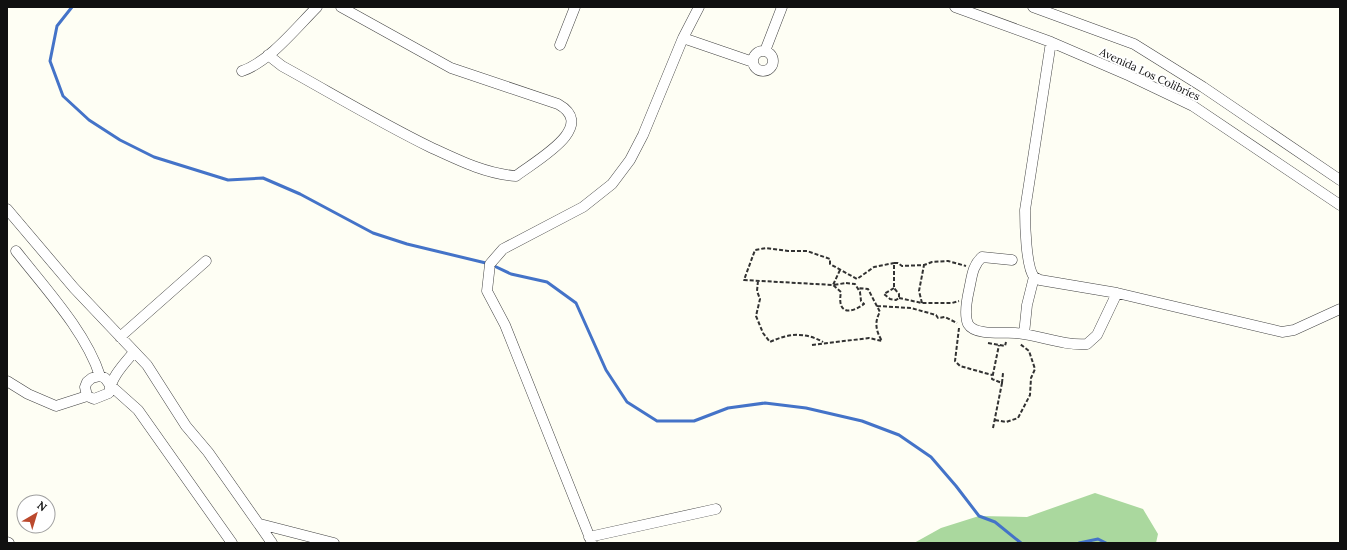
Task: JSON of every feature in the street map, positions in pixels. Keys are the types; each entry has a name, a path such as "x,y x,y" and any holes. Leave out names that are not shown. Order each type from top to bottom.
{"street":[{"path":"242,71 254,67 317,7"},
{"path":"268,55 282,66 397,131 479,168 502,175 516,176 565,139 572,128 572,117 565,108 558,104 451,68 341,7"},
{"path":"560,45 575,7"},
{"path":"699,7 683,38 643,136 630,160 612,184 583,206 503,249 490,264 487,291 505,325 591,540 716,509"},
{"path":"753,62 755,55 765,51 782,7"},
{"name":"Avenida Los Colibríes","path":"954,7 1051,42 1130,76 1193,106 1340,205"},
{"name":"Avenida Los Colibríes","path":"1033,7 1134,44 1203,87 1340,180"},
{"path":"683,38 753,62 757,69 760,70 771,68 773,65 773,58 771,54 765,51"},
{"path":"1051,42 1025,210 1024,230 1029,268 1034,277 1040,280 1117,293 1282,332 1294,330 1340,308"},
{"path":"7,209 74,288 147,366 186,426 208,452 272,543"},
{"path":"16,251 80,334 94,358 100,376"},
{"path":"1012,260 982,257 974,264 966,315 968,324 973,328 982,332 1024,334 1071,344 1087,344 1097,335 1117,293"},
{"path":"120,337 206,261"},
{"path":"1024,334 1027,304 1034,277"},
{"path":"7,381 28,394 56,406 87,396 94,399 102,397 108,393 110,385 117,372 134,352"},
{"path":"87,396 85,387 87,382 92,378 100,376 106,378 110,385 138,410 232,543"},
{"path":"260,524 334,543"}],"path":[{"path":"833,286 841,292 839,302 842,308 848,311 856,310 864,304 861,301 860,292 855,284 846,283 833,286 744,280 755,250 766,248 788,251 807,251 818,254 830,259 830,264 857,279 874,267 894,263 898,263 902,266 924,265 932,262 948,261 967,266 967,270"},
{"path":"894,263 894,288 897,290 899,298"},
{"path":"922,303 919,291 924,265"},
{"path":"833,286 840,270"},
{"path":"758,281 757,291 760,299 756,316 763,333 770,342 789,334 812,336 824,342"},
{"path":"812,344 856,341 869,338 882,341 878,334 875,320 880,312 868,289 858,288"},
{"path":"894,288 884,294 890,299 896,300 899,298 922,303 952,303 960,301 960,296"},
{"path":"877,306 911,308 936,315 938,318 945,317 956,321 959,327"},
{"path":"959,332 956,342 955,361 960,366 992,375"},
{"path":"1005,346 1007,339 1010,342"},
{"path":"995,420 1006,422 1018,418 1030,395 1031,378 1035,369 1029,351 1015,341"},
{"path":"999,345 992,379 1002,383"},
{"path":"994,428 1003,373"}],"green space":[{"path":"1095,493 1143,509 1158,534 1156,543 914,543 941,528 979,516 1027,517"}],"waterway":[{"path":"72,7 57,26 50,61 63,96 89,120 120,140 154,157 228,180 263,178 300,194 373,233 407,244 490,264 511,274 547,282 576,303 606,370 627,402 657,421 694,421 728,408 765,403 806,408 862,421 899,435 931,457 979,516 995,522 1021,543"},
{"path":"1079,543 1098,539 1106,543"}]}
